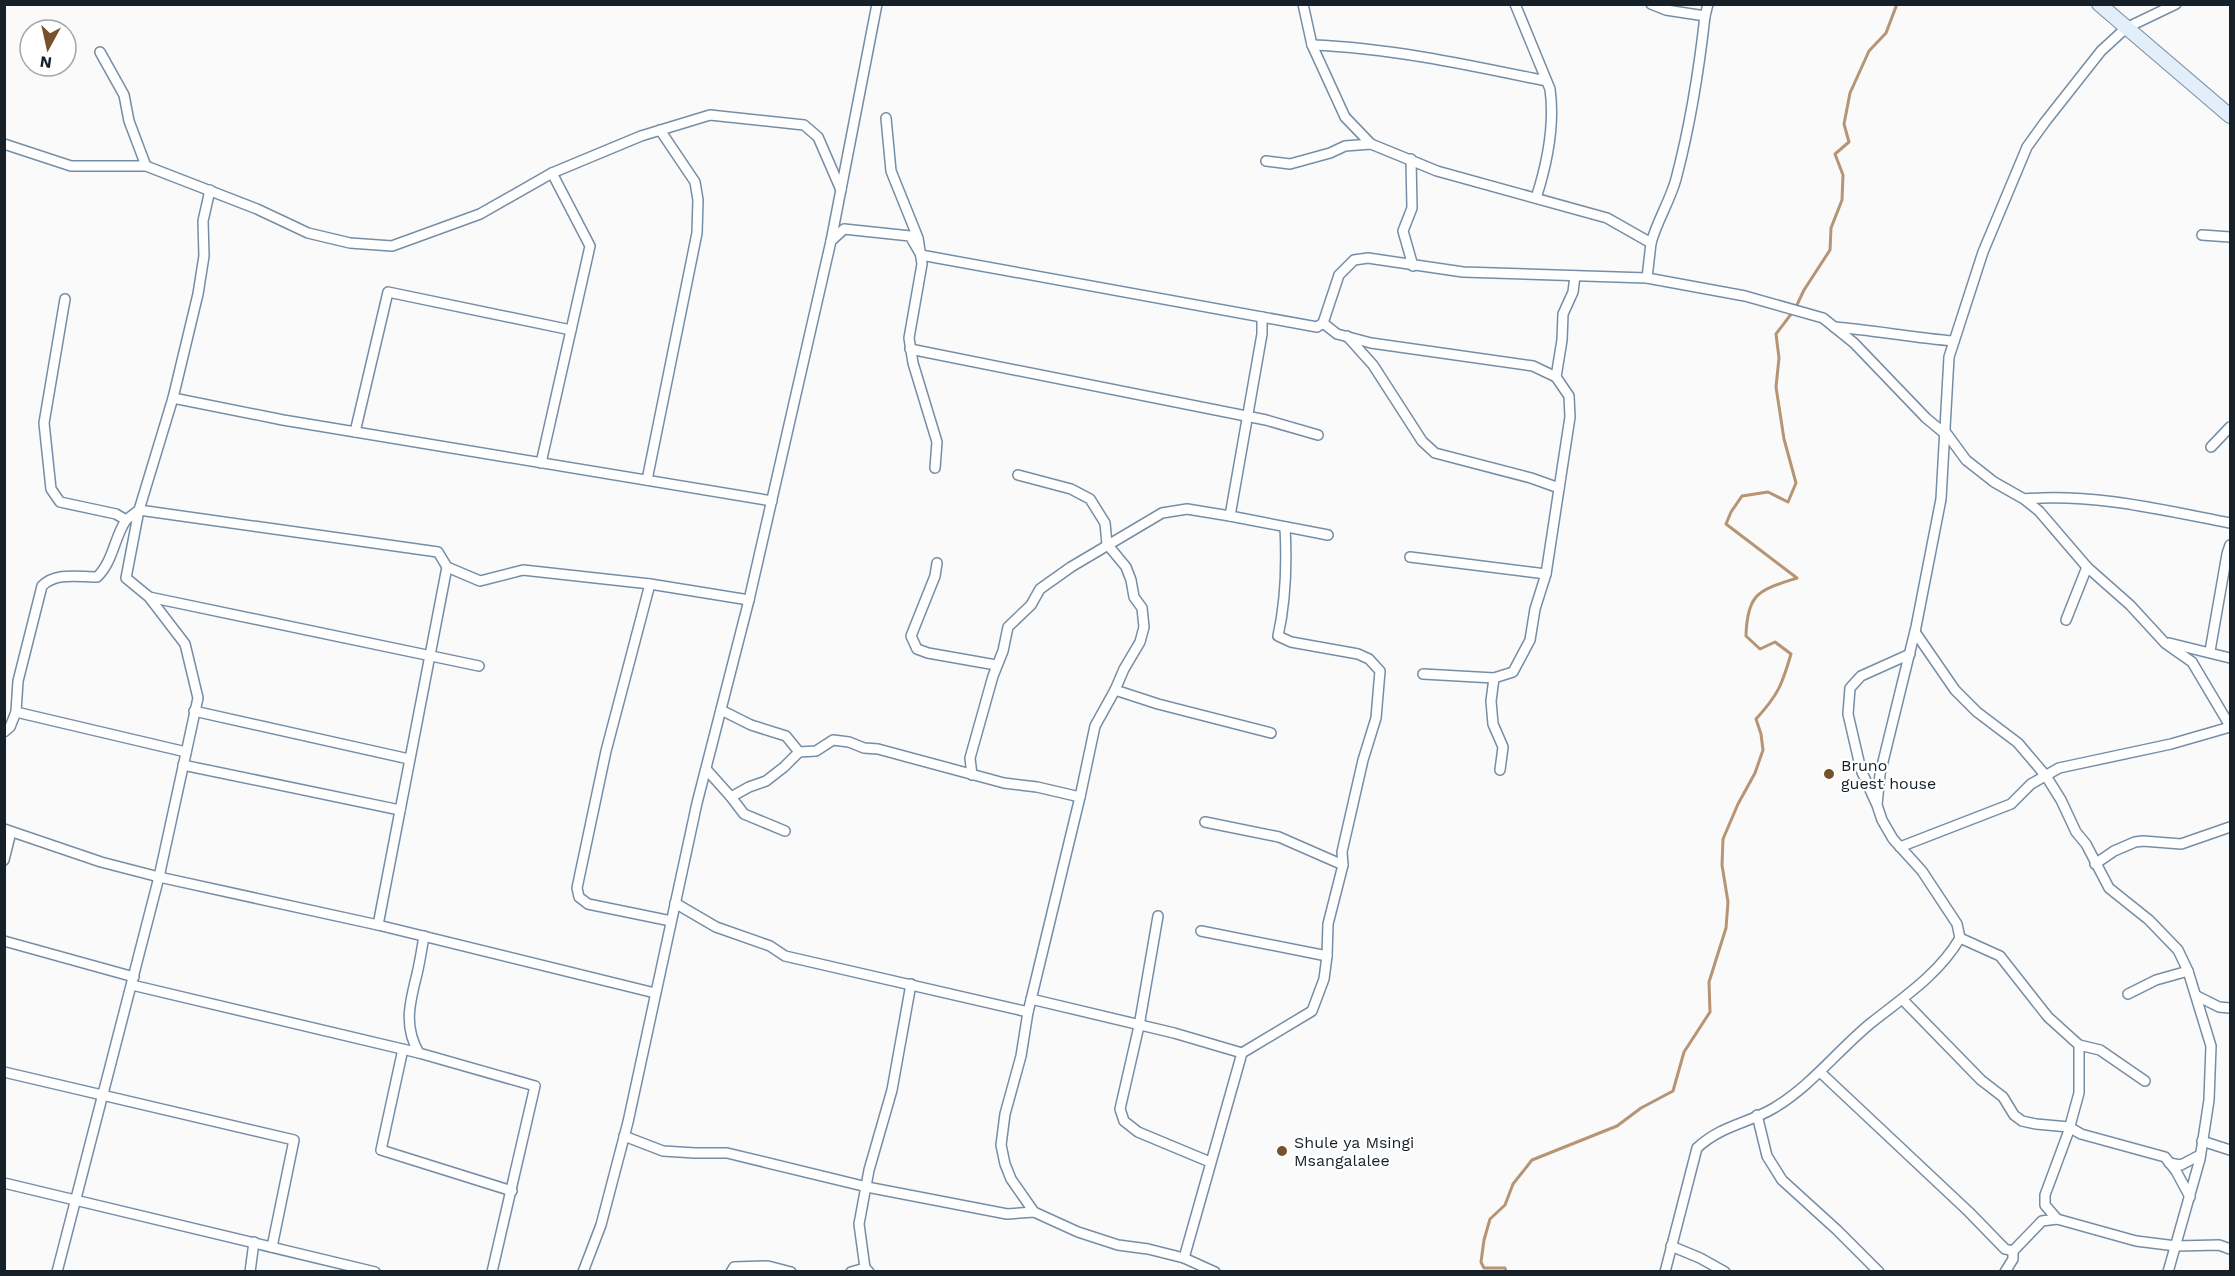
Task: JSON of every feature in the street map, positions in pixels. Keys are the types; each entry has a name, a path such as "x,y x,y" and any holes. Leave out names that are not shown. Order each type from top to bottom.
{"main road":[{"path":"2099,4 2230,116"}],"street":[{"path":"583,1272 601,1225 624,1136 675,903 772,501 831,241 877,4"},
{"path":"1303,4 1312,45 1345,117 1371,144 1437,171 1607,218 1651,243"},
{"path":"1515,4 1546,81 1552,104 1551,130 1543,178 1536,198"},
{"path":"1651,4 1666,10 1705,16"},
{"path":"1647,278 1651,243 1675,181 1685,138 1708,4"},
{"path":"1877,806 1880,774 1915,632 1941,500 1949,357 1983,252 2027,147 2045,122 2101,51 2126,28 2176,4"},
{"path":"1312,45 1341,46 1424,57 1546,81"},
{"path":"100,52 124,95 129,121 146,166"},
{"path":"4,144 70,166 146,166 210,190 308,233 350,243 392,246 480,214 552,173 641,136 710,115 804,124 818,137 841,190"},
{"path":"886,118 891,171 918,238 921,255 922,264 909,338 910,350 937,442 935,468"},
{"path":"647,480 697,233 698,200 695,183 660,130"},
{"path":"1266,161 1290,164 1330,153 1345,146 1371,144"},
{"path":"1411,159 1412,208 1403,231 1413,266"},
{"path":"541,463 590,246 552,173"},
{"path":"57,1272 159,877 198,698 185,644 149,597 126,578 139,510 173,398 198,294 204,256 203,221 210,190"},
{"path":"831,241 844,229 910,236 921,255 1317,327 1323,323 1339,275 1354,260 1368,258 1463,272 1647,278 1745,296 1823,318 1854,343 1926,418 1944,432 1966,460 1994,482 2024,499 2050,522 2087,567 2130,605 2165,643 2192,662 2230,726 2171,744 2060,768 2031,784 2011,804 1900,848"},
{"path":"2202,235 2230,237"},
{"path":"1556,377 1562,340 1563,314 1573,292 1575,276"},
{"path":"355,432 388,292 571,330"},
{"path":"65,299 44,423 51,489 60,502 116,514 126,520"},
{"path":"1230,516 1249,417 1262,334 1262,317"},
{"path":"1323,323 1337,334 1371,343 1533,366 1556,377 1569,396 1570,417 1546,574 1525,652 1513,672 1494,678 1423,674"},
{"path":"1834,327 1954,341"},
{"path":"1347,336 1373,365 1422,441 1435,453 1531,478 1559,488"},
{"path":"910,350 1266,420 1318,435"},
{"path":"173,398 355,432 772,501"},
{"path":"2211,447 2230,427"},
{"path":"1018,475 1071,489 1090,499 1105,523 1107,544 1126,567 1134,597 1142,608 1144,627 1140,642 1095,726 1028,1012 1021,1056 1005,1114 1001,1145 1011,1179 1034,1212"},
{"path":"2024,499 2114,500 2230,523"},
{"path":"972,775 970,758 996,666 1003,651 1008,627 1031,605 1040,589 1071,567 1162,513 1187,509 1328,535"},
{"path":"4,732 10,727 16,712 18,681 42,586 48,580 57,577 97,577 106,568 118,532 126,520 139,510 438,552 447,567 480,581 522,570 650,585 749,600"},
{"path":"1184,1258 1242,1053 1312,1011 1324,979 1328,924 1342,865 1342,852 1363,760 1376,718 1380,671 1369,659 1358,654 1291,642 1278,636 1283,614 1287,560 1286,527"},
{"path":"2210,651 2230,545"},
{"path":"1410,556 1546,574"},
{"path":"937,563 935,576 911,636 917,650 996,666"},
{"path":"378,924 447,567"},
{"path":"2066,620 2087,567"},
{"path":"650,585 606,750 577,888 579,897 588,904 671,921"},
{"path":"149,597 479,666"},
{"path":"1915,632 1955,690 1977,712 2018,743 2045,775 2109,888 2150,920 2178,950 2188,971 2211,1046 2209,1100 2190,1197 2168,1272"},
{"path":"2165,643 2210,651 2230,658"},
{"path":"1665,1272 1697,1148 1710,1136 1775,1107 1820,1072 1871,1024 1903,1000 1949,956 1960,938 1957,924 1939,896 1922,871 1900,848 1882,820 1861,770 1848,714 1850,688 1861,676 1910,654"},
{"path":"1494,678 1491,701 1493,724 1503,747 1500,770"},
{"path":"1114,690 1271,733"},
{"path":"721,710 751,725 786,736 799,752"},
{"path":"194,711 409,759"},
{"path":"16,712 186,752"},
{"path":"731,797 766,781 799,752 816,752 833,740 878,749 972,775 1080,797"},
{"path":"183,765 400,810"},
{"path":"706,770 744,814 785,831"},
{"path":"1205,822 1279,837 1342,865"},
{"path":"2095,864 2114,851 2135,842 2181,844 2230,827"},
{"path":"4,860 8,830 101,862 159,877 378,924 656,993"},
{"path":"675,903 716,927 770,946 785,957 1028,1012"},
{"path":"1158,916 1139,1026 1120,1109 1124,1121 1138,1132 1210,1162"},
{"path":"1201,931 1327,956"},
{"path":"419,1053 408,1025 410,996 424,936"},
{"path":"1960,938 2000,956 2048,1017 2079,1045 2100,1050 2145,1081"},
{"path":"4,941 133,981 404,1049 535,1086 492,1272"},
{"path":"2128,994 2156,980 2188,971"},
{"path":"851,1272 867,1270 859,1224 869,1170 892,1090 911,984"},
{"path":"2197,996 2219,1006 2230,1008"},
{"path":"1031,999 1174,1033 1242,1053"},
{"path":"1903,1000 1981,1080 2003,1097 2014,1115 2022,1121 2069,1127 2081,1134 2165,1157 2176,1171 2190,1197"},
{"path":"2057,1219 2045,1205 2045,1195 2079,1093 2079,1045"},
{"path":"404,1049 381,1150 512,1191"},
{"path":"4,1072 294,1140 272,1247"},
{"path":"1820,1072 1969,1212 2005,1249 2013,1251"},
{"path":"1757,1115 1767,1156 1782,1180 1879,1272"},
{"path":"624,1136 663,1151 727,1152 867,1186 1007,1214 1034,1212 1078,1232 1118,1245 1148,1249 1184,1258 1215,1272"},
{"path":"2202,1141 2230,1150"},
{"path":"2169,1163 2181,1165 2200,1155"},
{"path":"4,1183 375,1272"},
{"path":"2005,1272 2013,1259 2013,1251 2042,1221 2057,1219 2136,1241 2176,1246 2219,1245 2230,1249"},
{"path":"250,1272 254,1242"},
{"path":"1671,1246 1709,1262 1725,1272"},
{"path":"731,1272 734,1267 768,1266 791,1272"}],"waterway":[{"path":"1506,1272 1505,1268 1484,1268 1481,1262 1490,1219 1505,1205 1513,1184 1532,1160 1617,1126 1641,1108 1673,1091 1684,1052 1710,1012 1709,982 1726,928 1728,902 1722,865 1723,839 1755,773 1763,750 1756,719 1778,689 1791,654 1775,642 1760,649 1746,636 1749,610 1753,601 1765,590 1797,578 1726,524 1742,496 1768,492 1788,502 1796,483 1784,439 1776,387 1779,358 1776,334 1795,309 1804,290 1830,250 1831,228 1842,200 1843,175 1835,154 1849,142 1844,124 1850,93 1869,51 1886,33 1897,4"}],"place":[{"name":"Bruno guest house","path":"1829,774"},
{"name":"Shule ya Msingi Msangalalee","path":"1282,1151"}]}
